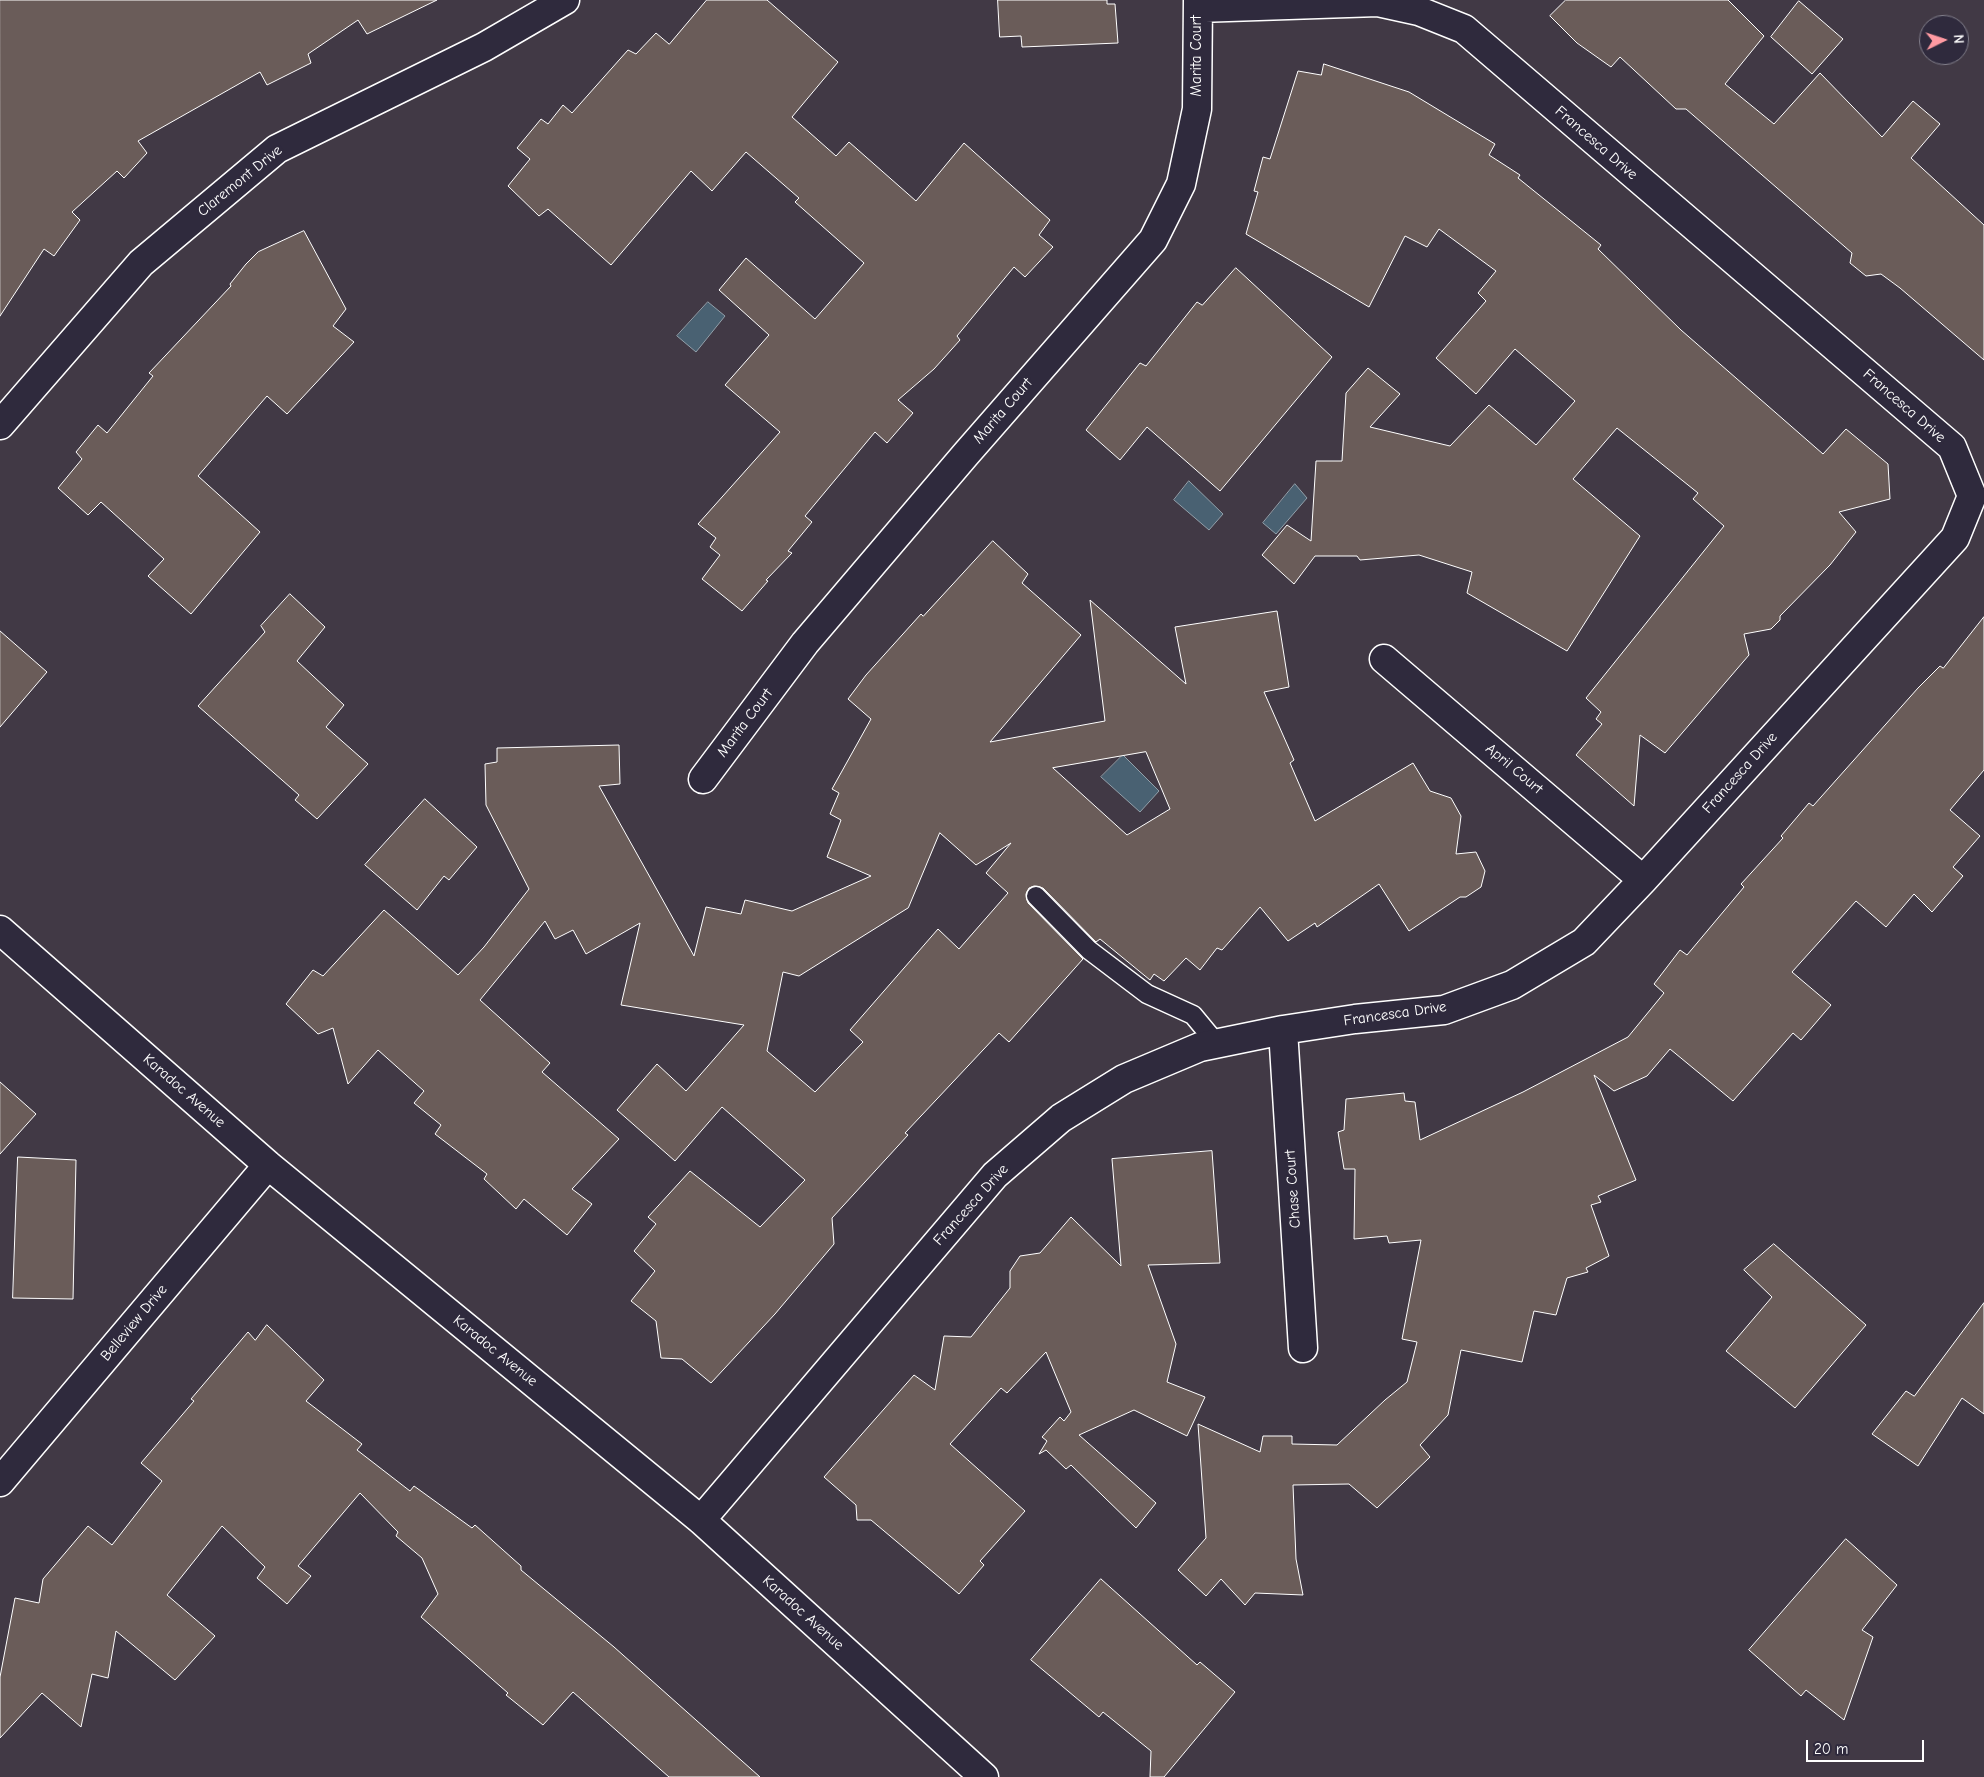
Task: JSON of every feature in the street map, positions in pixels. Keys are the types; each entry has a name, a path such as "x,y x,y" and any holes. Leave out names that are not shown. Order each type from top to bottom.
{"street":[{"name":"Claremont Drive","path":"0,425 141,263 277,149 484,47 532,8 565,0"},
{"name":"Francesca Drive","path":"702,1520 995,1175 1061,1118 1124,1079 1200,1047 1283,1030 1355,1019 1444,1010 1512,985 1584,942 1643,880 1955,538 1972,496 1952,448 1464,29 1419,11 1378,2 1198,4"},
{"name":"Marita Court","path":"703,779 805,643 966,454 1153,240 1181,184 1197,109 1198,4"},
{"name":"April Court","path":"1384,658 1643,880"},
{"name":"Karadoc Avenue","path":"0,930 268,1165 702,1520 984,1777"},
{"name":"Chase Court","path":"1283,1030 1303,1348"},
{"name":"Belleview Drive","path":"0,1482 268,1165"}],"lane":[{"path":"1036,896 1089,950 1147,994 1193,1015 1217,1044"}],"water":[{"path":"708,302 725,316 696,352 677,336"},
{"path":"1189,481 1223,514 1209,530 1174,500"},
{"path":"1295,484 1307,498 1276,534 1263,523"},
{"path":"1123,755 1159,791 1140,812 1101,777"}],"building":[{"path":"0,0 437,0 367,34 358,20 308,54 311,63 267,85 260,72 138,141 147,153 124,178 117,171 72,212 80,220 54,256 44,249 0,316"},
{"path":"707,0 767,0 838,62 792,117 836,156 849,142 916,201 964,143 1050,220 1039,235 1053,247 1025,277 1014,267 957,336 960,340 934,369 898,400 913,413 887,443 875,432 805,516 812,522 788,551 792,553 766,580 768,581 742,611 702,579 720,555 710,547 716,538 698,524 780,432 725,385 769,335 719,290 746,258 815,319 864,263 795,202 799,198 746,152 712,191 691,171 611,265 548,209 539,216 508,186 530,159 517,148 541,119 548,124 563,105 572,113 628,50 636,54 656,33 669,44"},
{"path":"998,0 1107,0 1107,4 1115,4 1118,43 1022,47 1021,36 1000,37"},
{"path":"1566,0 1728,0 1764,36 1725,84 1774,124 1820,73 1882,137 1913,101 1940,124 1911,158 1984,225 1984,360 1881,274 1866,276 1850,263 1852,253 1686,109 1676,109 1620,57 1611,67 1577,43 1550,16"},
{"path":"1799,1 1843,39 1812,74 1771,37"},
{"path":"1324,64 1409,92 1495,144 1489,155 1520,175 1518,178 1601,245 1598,249 1681,330 1823,454 1846,429 1888,464 1890,499 1839,512 1856,532 1830,565 1780,616 1780,620 1771,629 1744,634 1749,655 1665,753 1640,735 1634,806 1576,755 1602,724 1596,719 1601,712 1586,698 1724,526 1693,499 1698,493 1617,428 1573,479 1640,536 1567,651 1467,593 1472,572 1419,555 1360,560 1357,556 1315,556 1294,584 1262,555 1287,525 1311,541 1316,461 1342,461 1346,393 1368,368 1400,394 1370,427 1450,446 1489,405 1536,445 1575,401 1515,349 1476,394 1436,358 1486,301 1478,293 1496,271 1439,229 1427,247 1405,236 1369,307 1246,234 1258,192 1254,191 1263,157 1270,159 1298,71 1321,75"},
{"path":"304,231 346,309 333,326 354,342 287,414 267,396 198,476 260,532 191,614 148,576 164,559 101,502 88,515 58,488 82,459 76,452 98,425 107,433 153,376 149,373 231,286 230,284 246,264 258,252"},
{"path":"1236,268 1332,357 1220,491 1147,427 1120,460 1086,430 1140,363 1146,366 1197,302 1202,305"},
{"path":"993,541 1028,574 1022,583 1081,635 990,742 1105,721 1090,600 1186,684 1175,627 1277,611 1289,687 1264,692 1294,760 1290,763 1315,821 1413,763 1430,791 1451,798 1461,816 1456,854 1476,852 1485,871 1481,887 1466,897 1460,897 1409,931 1379,884 1317,927 1315,923 1288,941 1260,907 1222,950 1217,948 1200,970 1186,958 1164,981 1154,974 1150,980 1100,939 1096,942 1043,888 1034,886 1029,888 1026,894 1028,903 1083,959 1009,1042 999,1033 905,1133 908,1135 832,1218 834,1244 775,1314 711,1383 682,1359 661,1358 656,1321 631,1301 655,1271 634,1251 656,1224 648,1217 690,1171 760,1227 805,1180 722,1107 675,1161 617,1110 657,1064 686,1091 744,1025 621,1005 640,923 586,954 573,930 555,939 545,921 480,1000 550,1063 542,1072 619,1139 572,1189 592,1204 567,1235 524,1199 516,1209 484,1179 487,1174 435,1134 441,1125 414,1103 424,1091 378,1050 348,1084 333,1028 318,1034 286,1004 313,970 323,976 384,910 458,975 484,947 529,889 486,805 485,764 497,762 497,748 619,745 620,784 599,786 694,956 706,907 741,914 745,900 792,911 871,876 827,857 841,820 830,814 839,793 832,789 871,719 848,699 866,675 921,614 923,616","holes":["1146,752 1170,809 1127,835 1053,768","940,833 976,865 1011,843 986,873 1008,893 959,949 938,929 850,1030 863,1042 815,1092 767,1051 783,972 799,976 908,908"]},
{"path":"290,594 325,627 297,661 344,705 326,727 368,764 317,819 295,800 299,795 198,706 265,632 261,626"},
{"path":"1984,617 1984,770 1950,810 1980,836 1953,867 1963,876 1932,912 1914,894 1886,927 1856,901 1792,972 1831,1005 1801,1040 1793,1033 1733,1101 1670,1049 1647,1076 1614,1091 1594,1075 1636,1180 1598,1196 1601,1202 1591,1205 1609,1256 1586,1268 1588,1272 1567,1278 1556,1315 1534,1311 1522,1362 1461,1350 1448,1415 1420,1445 1430,1457 1377,1508 1349,1484 1293,1485 1296,1559 1303,1595 1255,1593 1245,1605 1221,1579 1206,1596 1178,1570 1206,1538 1198,1424 1260,1452 1263,1436 1292,1436 1292,1444 1337,1445 1407,1382 1417,1342 1402,1339 1421,1240 1389,1243 1387,1236 1354,1239 1355,1169 1344,1169 1338,1132 1344,1130 1346,1099 1404,1093 1405,1101 1415,1102 1420,1140 1523,1092 1628,1037 1664,993 1654,984 1680,950 1687,955 1744,887 1741,884 1783,838 1781,836 1809,803 1813,806 1918,688 1940,666 1943,668"},
{"path":"0,631 47,672 0,727"},
{"path":"425,799 477,847 449,880 444,876 417,910 365,865"},
{"path":"0,1082 36,1114 0,1154"},
{"path":"1212,1151 1220,1263 1148,1265 1176,1344 1167,1382 1205,1397 1187,1436 1134,1410 1079,1435 1156,1503 1136,1528 1071,1465 1066,1469 1046,1450 1039,1454 1047,1441 1042,1437 1060,1417 1064,1421 1071,1412 1046,1352 1007,1393 1001,1388 950,1444 1025,1511 980,1561 984,1565 959,1594 871,1520 857,1520 856,1505 824,1477 914,1375 935,1390 944,1336 971,1337 1010,1288 1010,1271 1020,1256 1040,1253 1071,1217 1121,1266 1112,1159"},
{"path":"18,1157 76,1160 73,1299 13,1298"},
{"path":"1774,1244 1866,1325 1795,1408 1726,1351 1772,1297 1744,1270"},
{"path":"1984,1303 1984,1414 1962,1398 1918,1466 1872,1434 1906,1391 1914,1396"},
{"path":"267,1325 324,1380 306,1401 362,1444 357,1450 410,1491 414,1486 472,1528 475,1525 521,1566 521,1570 614,1647 760,1777 669,1777 573,1692 543,1725 506,1695 508,1693 421,1617 438,1594 422,1558 396,1536 398,1532 360,1493 298,1566 311,1576 287,1604 257,1578 265,1567 222,1526 167,1595 215,1636 175,1680 116,1631 108,1678 92,1674 81,1727 42,1693 0,1738 0,1677 15,1598 39,1603 43,1579 88,1526 112,1545 162,1481 141,1463 194,1401 191,1399 248,1332 255,1340"},
{"path":"1846,1539 1897,1585 1862,1630 1873,1637 1844,1720 1806,1690 1801,1696 1749,1650"},
{"path":"1101,1579 1197,1665 1200,1662 1235,1692 1164,1777 1150,1777 1151,1751 1103,1712 1099,1717 1031,1660"}]}
